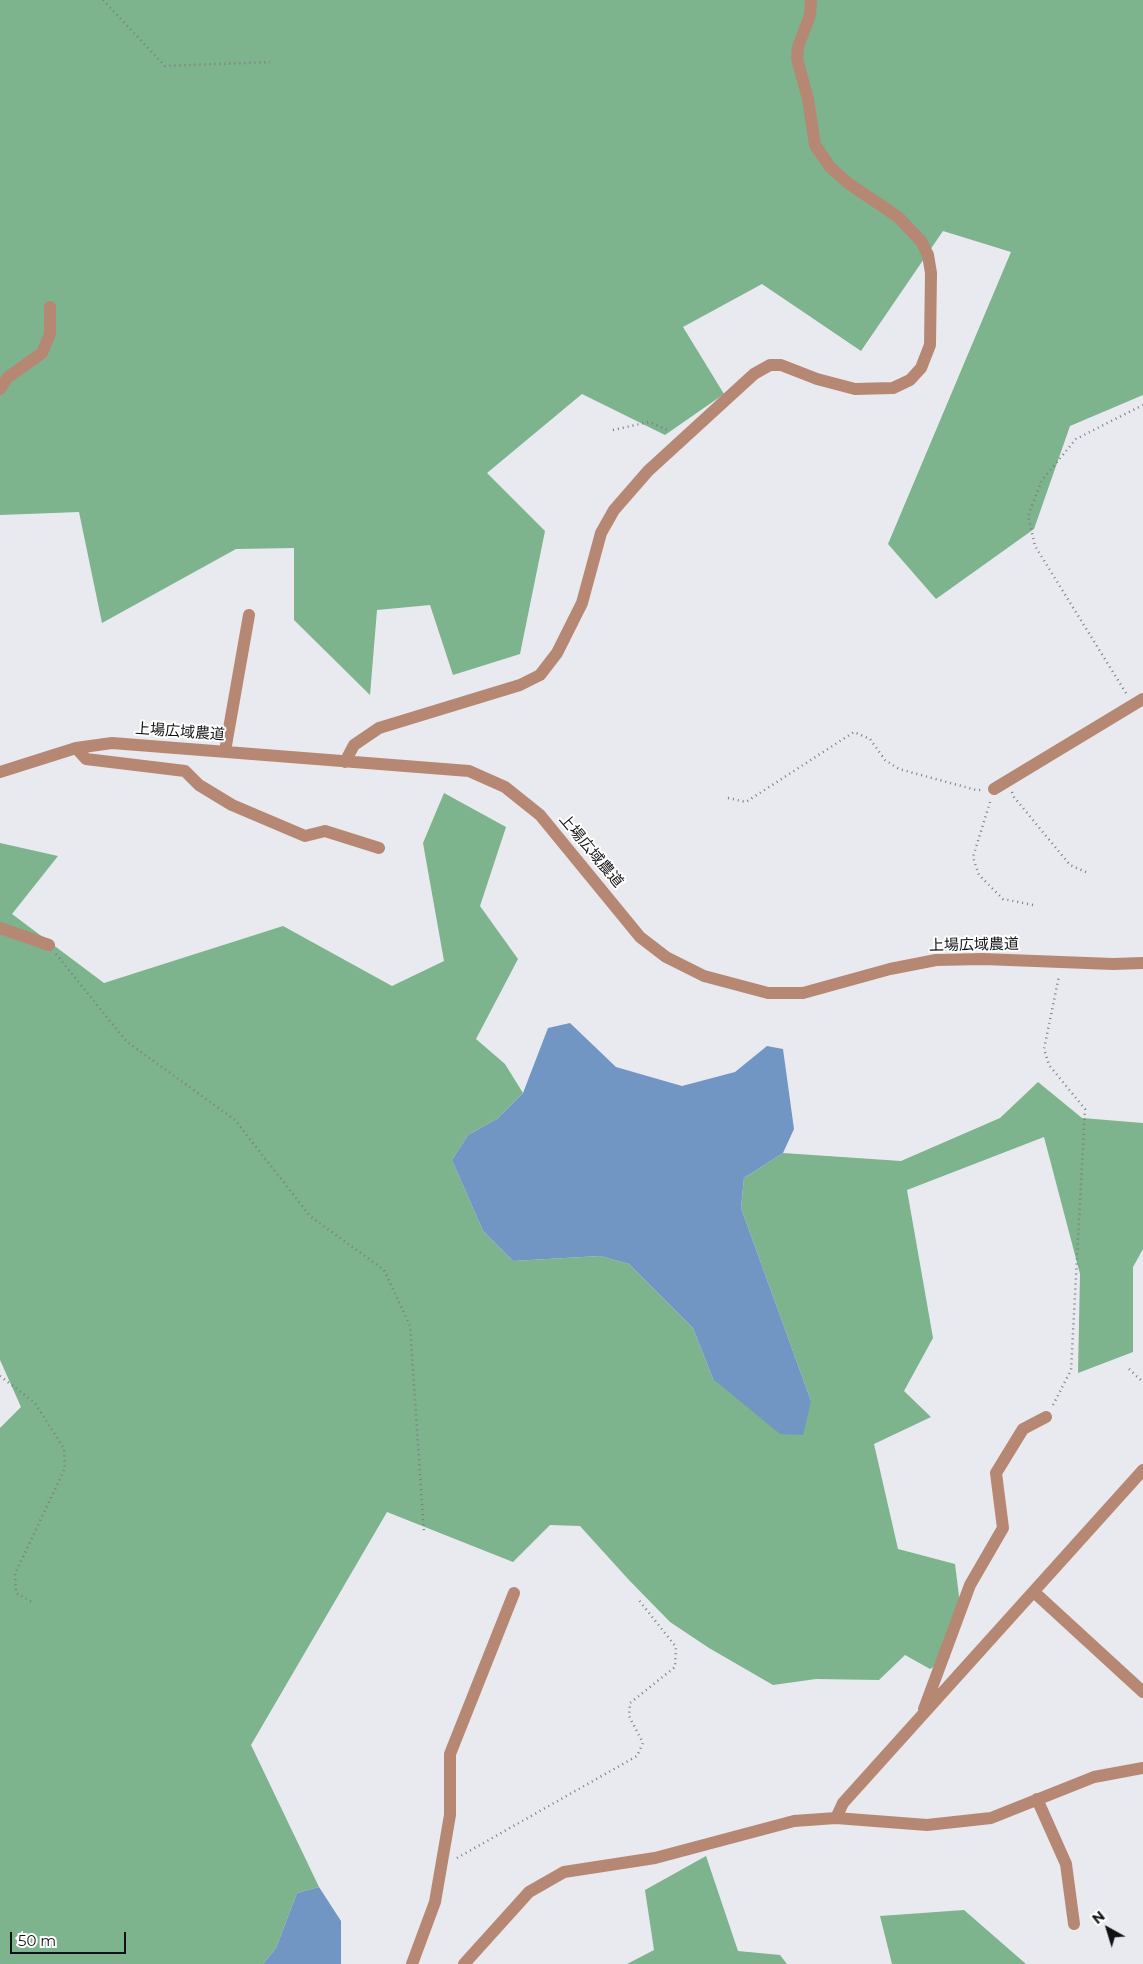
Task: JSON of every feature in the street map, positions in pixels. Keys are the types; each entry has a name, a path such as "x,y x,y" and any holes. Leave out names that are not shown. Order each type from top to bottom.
{"street":[{"path":"345,762 354,745 379,728 520,685 540,675 557,653 582,603 601,533 614,510 648,471 754,374 770,365 782,365 817,380 855,389 893,388 910,380 921,368 930,345 931,273 928,255 921,241 898,217 848,183 830,167 815,145 808,99 797,59 798,47 810,15 810,0"},
{"path":"0,389 8,377 42,353 50,334 50,307"},
{"path":"225,751 249,615"},
{"path":"994,789 1138,702"},
{"name":"上場広域農道","path":"0,772 76,748 112,743 469,771 506,787 540,815 640,937 666,957 704,976 768,993 803,993 890,969 936,960 984,958 1062,962 1143,963"},
{"path":"76,748 86,759 185,771 199,785 232,805 305,836 325,831 379,848"},
{"path":"0,928 49,945"},
{"path":"921,1716 970,1585 1003,1528 996,1473 1023,1429 1046,1417"},
{"path":"836,1818 843,1803 1143,1470"},
{"path":"1034,1592 1143,1692"},
{"path":"412,1964 435,1902 450,1815 450,1754 514,1593"},
{"path":"464,1964 529,1892 564,1872 655,1858 794,1820 836,1818 927,1825 991,1818 1094,1777 1143,1768"},
{"path":"1037,1799 1066,1864 1074,1924"}],"path":[{"path":"103,0 165,66 270,62"},
{"path":"1138,702 1035,546 1028,516 1042,480 1076,439 1143,406"},
{"path":"613,430 649,422 685,438"},
{"path":"728,798 746,802 854,732 870,739 885,760 899,769 976,790 994,789 974,857 979,875 1003,899 1033,905"},
{"path":"1008,782 1014,797 1070,865 1088,873"},
{"path":"49,945 126,1041 235,1120 310,1216 384,1270 410,1326 424,1533"},
{"path":"1046,1417 1072,1370 1085,1109 1049,1065 1044,1048 1062,962"},
{"path":"1130,1369 1143,1382"},
{"path":"0,1376 35,1403 64,1449 65,1468 14,1574 16,1593 32,1602"},
{"path":"441,1867 637,1756 643,1743 629,1716 630,1703 675,1667 676,1647 638,1599"}],"green space":[{"path":"0,0 1143,0 1143,395 1070,426 1034,529 936,599 888,544 1011,252 943,231 861,351 762,284 683,327 724,394 665,435 582,394 487,473 545,531 520,654 453,675 430,605 377,610 370,695 294,620 294,548 236,549 102,623 79,512 0,515"},
{"path":"444,793 506,827 480,906 518,959 476,1039 505,1064 523,1093 497,1119 468,1135 452,1160 483,1231 513,1261 600,1256 629,1264 693,1328 713,1379 811,1401 741,1208 744,1178 783,1153 901,1161 1000,1118 1038,1082 1082,1118 1143,1123 1143,1249 1133,1267 1133,1352 1078,1373 1080,1274 1044,1137 907,1190 933,1338 904,1391 931,1417 874,1444 898,1549 955,1564 962,1620 949,1658 930,1669 905,1655 879,1680 816,1679 773,1685 709,1648 670,1622 580,1526 550,1525 513,1562 387,1512 251,1745 319,1887 297,1893 276,1948 263,1964 0,1964 0,1428 21,1407 0,1360 0,843 58,856 12,914 104,983 283,926 392,986 444,961 423,843"},
{"path":"706,1856 738,1951 780,1955 787,1964 627,1964 654,1950 645,1890"},
{"path":"964,1910 1026,1964 892,1964 880,1916"}],"water":[{"path":"570,1023 616,1067 682,1086 735,1072 767,1046 783,1049 794,1129 783,1153 744,1178 741,1208 811,1401 803,1435 780,1434 713,1379 693,1328 629,1264 600,1256 513,1261 483,1231 452,1160 468,1135 497,1119 523,1093 548,1028"},
{"path":"319,1887 341,1921 341,1964 263,1964 276,1948 297,1893"}]}
